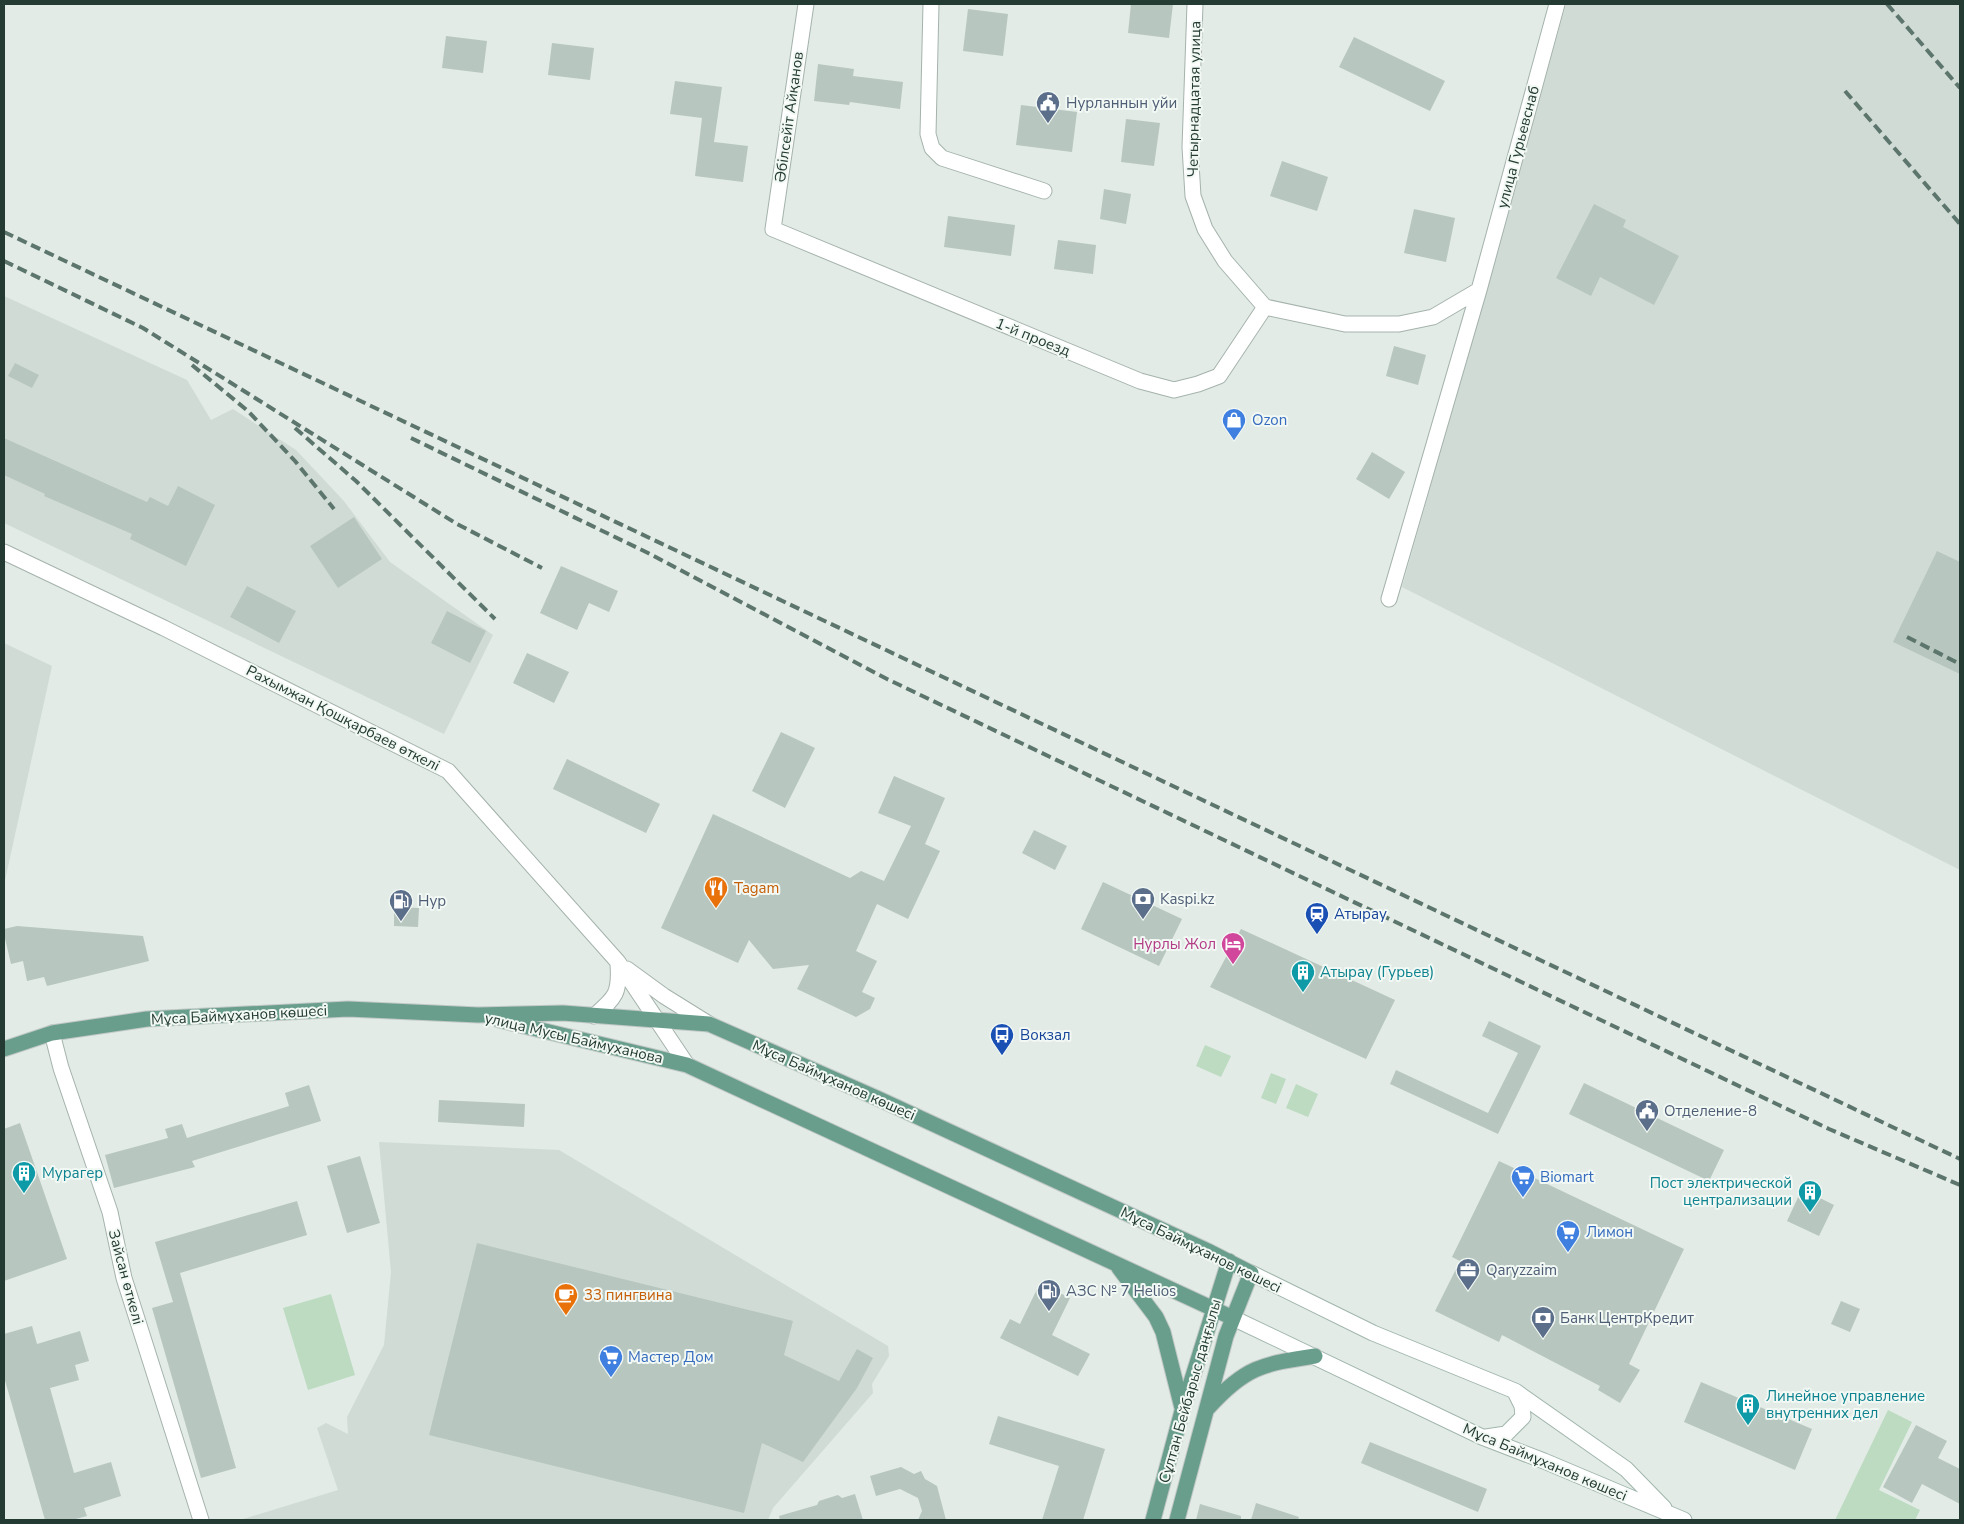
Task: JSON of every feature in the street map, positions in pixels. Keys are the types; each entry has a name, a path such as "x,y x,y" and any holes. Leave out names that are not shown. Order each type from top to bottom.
{"main road":[{"name":"Мұса Баймұханов көшесі","path":"4,1049 52,1033 147,1019 348,1009 478,1015"},
{"name":"улица Мусы Баймуханова","path":"478,1015 563,1013 708,1024"},
{"name":"улица Мусы Баймуханова","path":"478,1015 687,1065"},
{"name":"Мұса Баймұханов көшесі","path":"708,1024 897,1108 1229,1261 1251,1273"},
{"name":"Мұса Баймұханов көшесі","path":"687,1065 1118,1267 1233,1318"},
{"name":"Сұлтан Бейбарыс даңғылы","path":"1153,1520 1182,1411 1229,1261"},
{"path":"1118,1267 1156,1316 1164,1332 1182,1411"},
{"name":"Сұлтан Бейбарыс даңғылы","path":"1177,1520 1205,1411 1233,1318 1251,1273"},
{"path":"1205,1411 1224,1390 1252,1370 1272,1363 1315,1356"}],"street":[{"name":"Әбілсейіт Айқанов","path":"772,229 806,4"},
{"path":"931,4 928,134 932,148 942,158 1044,191"},
{"name":"Четырнадцатая улица","path":"1195,4 1190,147 1193,196 1205,230 1225,261 1265,307"},
{"name":"улица Гурьевснаб","path":"1389,599 1479,290 1557,4"},
{"name":"1-й проезд","path":"772,229 1140,381 1174,390 1219,376 1265,307"},
{"path":"1265,307 1346,324 1399,324 1433,317 1479,290"},
{"name":"Рахымжан Қошқарбаев өткелі","path":"4,552 173,633 448,771 618,962 687,1065"},
{"path":"594,1016 614,999 620,984 618,962"},
{"path":"618,962 664,996 708,1024"},
{"name":"Зайсан өткелі","path":"52,1033 61,1068 110,1212 124,1278 201,1520"},
{"name":"Мұса Баймұханов көшесі","path":"1251,1273 1373,1333 1515,1391 1626,1469 1677,1517"},
{"name":"Мұса Баймұханов көшесі","path":"1233,1318 1482,1437 1677,1517"},
{"path":"1482,1437 1506,1434 1523,1417 1522,1406 1515,1391"}],"shaded area":[{"path":"1566,4 1960,4 1960,870 1402,587"},
{"path":"4,296 187,380 211,420 233,409 296,450 343,500 390,562 493,635 444,734 4,523"},
{"path":"4,643 52,666 4,885"},
{"path":"379,1142 559,1150 888,1346 889,1356 872,1384 873,1393 773,1508 768,1520 240,1520 338,1490 317,1428 326,1423 348,1434 347,1417 384,1345 391,1272"}],"green space":[{"path":"1205,1045 1231,1056 1221,1077 1196,1066"},
{"path":"1271,1073 1286,1079 1276,1104 1261,1098"},
{"path":"1296,1084 1318,1094 1308,1117 1286,1108"},
{"path":"331,1294 355,1375 308,1390 283,1308"},
{"path":"1888,1410 1912,1422 1879,1490 1920,1510 1915,1520 1835,1520"}],"building":[{"path":"1131,4 1173,4 1169,38 1128,33"},
{"path":"968,9 1008,14 1003,56 963,51"},
{"path":"446,36 487,41 483,73 442,68"},
{"path":"1354,37 1445,81 1430,111 1339,67"},
{"path":"552,43 594,48 590,80 548,75"},
{"path":"818,64 854,69 853,76 903,82 900,109 850,102 849,105 814,101"},
{"path":"675,81 722,87 714,142 748,146 743,182 695,176 702,118 670,114"},
{"path":"1021,105 1077,112 1072,152 1016,145"},
{"path":"1126,119 1160,123 1154,166 1121,162"},
{"path":"1282,161 1328,177 1317,211 1270,196"},
{"path":"1104,189 1131,194 1126,224 1100,219"},
{"path":"1594,204 1626,220 1623,227 1679,256 1654,305 1600,277 1591,296 1556,278"},
{"path":"1414,209 1455,218 1446,262 1404,253"},
{"path":"948,216 1015,225 1011,256 944,247"},
{"path":"1058,240 1096,245 1093,274 1054,269"},
{"path":"1394,346 1426,355 1418,385 1386,376"},
{"path":"15,363 39,375 32,388 8,376"},
{"path":"4,438 147,502 150,497 168,506 178,486 215,505 186,566 130,539 132,534 44,496 45,494 4,475"},
{"path":"1372,452 1405,472 1389,499 1356,479"},
{"path":"354,517 382,559 338,588 310,546"},
{"path":"1937,551 1960,562 1960,674 1893,642"},
{"path":"561,566 618,591 609,612 589,603 577,630 540,613"},
{"path":"247,586 296,611 279,643 230,617"},
{"path":"447,611 486,631 470,663 431,643"},
{"path":"527,653 569,672 554,703 513,683"},
{"path":"781,732 815,748 785,808 752,791"},
{"path":"567,759 660,804 646,833 553,789"},
{"path":"894,776 945,798 925,844 940,851 908,919 877,904 856,951 877,961 862,992 875,998 870,1009 856,1017 797,989 809,965 773,969 749,940 738,963 661,928 713,814 850,878 861,871 884,881 911,826 878,813"},
{"path":"1034,830 1067,846 1055,870 1022,853"},
{"path":"1103,882 1182,919 1159,966 1081,929"},
{"path":"394,907 419,908 418,927 394,926"},
{"path":"17,926 143,936 149,961 47,986 44,977 27,981 23,961 11,964 4,934 4,929"},
{"name":"Атырау (Гурьев)","path":"1241,929 1395,1000 1366,1059 1210,987"},
{"path":"1489,1021 1541,1046 1498,1134 1390,1084 1396,1070 1488,1113 1518,1053 1482,1036"},
{"name":"Отделение-8","path":"1584,1083 1724,1150 1709,1181 1569,1114"},
{"path":"309,1085 321,1121 192,1161 195,1167 114,1188 105,1155 168,1138 165,1129 182,1124 187,1138 289,1106 285,1093"},
{"path":"439,1100 525,1104 524,1127 438,1122"},
{"name":"Мурагер","path":"20,1123 67,1259 4,1281 4,1129"},
{"path":"360,1156 380,1223 347,1233 327,1166"},
{"name":"Лимон","path":"1499,1161 1684,1249 1629,1364 1640,1370 1620,1403 1598,1390 1600,1386 1502,1335 1499,1342 1435,1311 1460,1261 1452,1257"},
{"name":"Пост электрической централизации","path":"1802,1189 1834,1205 1819,1236 1787,1221"},
{"path":"297,1201 307,1235 180,1273 236,1468 201,1478 152,1308 173,1302 155,1242"},
{"name":"Мастер Дом","path":"477,1243 793,1321 784,1355 839,1381 857,1349 873,1358 857,1388 803,1462 762,1443 744,1513 429,1435"},
{"path":"1040,1283 1070,1298 1052,1335 1090,1354 1078,1376 1000,1338 1010,1319 1020,1324"},
{"path":"1841,1301 1860,1309 1850,1332 1831,1324"},
{"path":"32,1326 37,1344 80,1331 89,1361 75,1365 79,1380 50,1388 74,1473 111,1462 121,1496 84,1508 87,1516 72,1520 45,1520 4,1377 4,1334"},
{"name":"Линейное управление внутренних дел","path":"1701,1382 1812,1429 1795,1470 1684,1422"},
{"path":"998,1416 1105,1449 1083,1520 1042,1520 1059,1466 989,1444"},
{"path":"1916,1425 1947,1441 1938,1458 1960,1469 1960,1504 1922,1484 1912,1503 1883,1487"},
{"path":"1370,1442 1487,1489 1478,1512 1361,1463"},
{"path":"901,1467 914,1474 921,1471 925,1479 937,1486 946,1520 918,1520 922,1511 918,1498 900,1489 876,1496 870,1476"},
{"path":"855,1494 863,1520 780,1520 779,1516 817,1505 819,1501 838,1495 842,1498"},
{"path":"1256,1503 1299,1517 1298,1520 1251,1520"},
{"path":"1200,1504 1241,1516 1241,1520 1196,1520"}],"railway":[{"path":"1887,4 1960,88"},
{"path":"1845,91 1960,224"},
{"path":"4,232 1960,1159"},
{"path":"4,261 143,328 457,524 542,568"},
{"path":"192,365 248,411 295,461 334,509"},
{"path":"295,428 356,481 495,619"},
{"path":"411,438 648,553 887,679 1829,1129 1960,1185"},
{"path":"1907,637 1960,664"}],"place":[{"name":"Нурланнын уйи","path":"1048,124"},
{"name":"Ozon","path":"1234,441"},
{"name":"Tagam","path":"716,909"},
{"name":"Kaspi.kz","path":"1143,920"},
{"name":"Нур","path":"401,922"},
{"name":"Атырау","path":"1317,935"},
{"name":"Нурлы Жол","path":"1233,965"},
{"name":"Атырау (Гурьев)","path":"1303,993"},
{"name":"Вокзал","path":"1002,1056"},
{"name":"Отделение-8","path":"1647,1132"},
{"name":"Мурагер","path":"24,1194"},
{"name":"Biomart","path":"1523,1198"},
{"name":"Пост электрической централизации","path":"1810,1213"},
{"name":"Лимон","path":"1568,1253"},
{"name":"Qaryzzaim","path":"1468,1291"},
{"name":"АЗС № 7 Helios","path":"1049,1312"},
{"name":"33 пингвина","path":"566,1316"},
{"name":"Банк ЦентрКредит","path":"1543,1339"},
{"name":"Мастер Дом","path":"611,1378"},
{"name":"Линейное управление внутренних дел","path":"1748,1426"}]}
